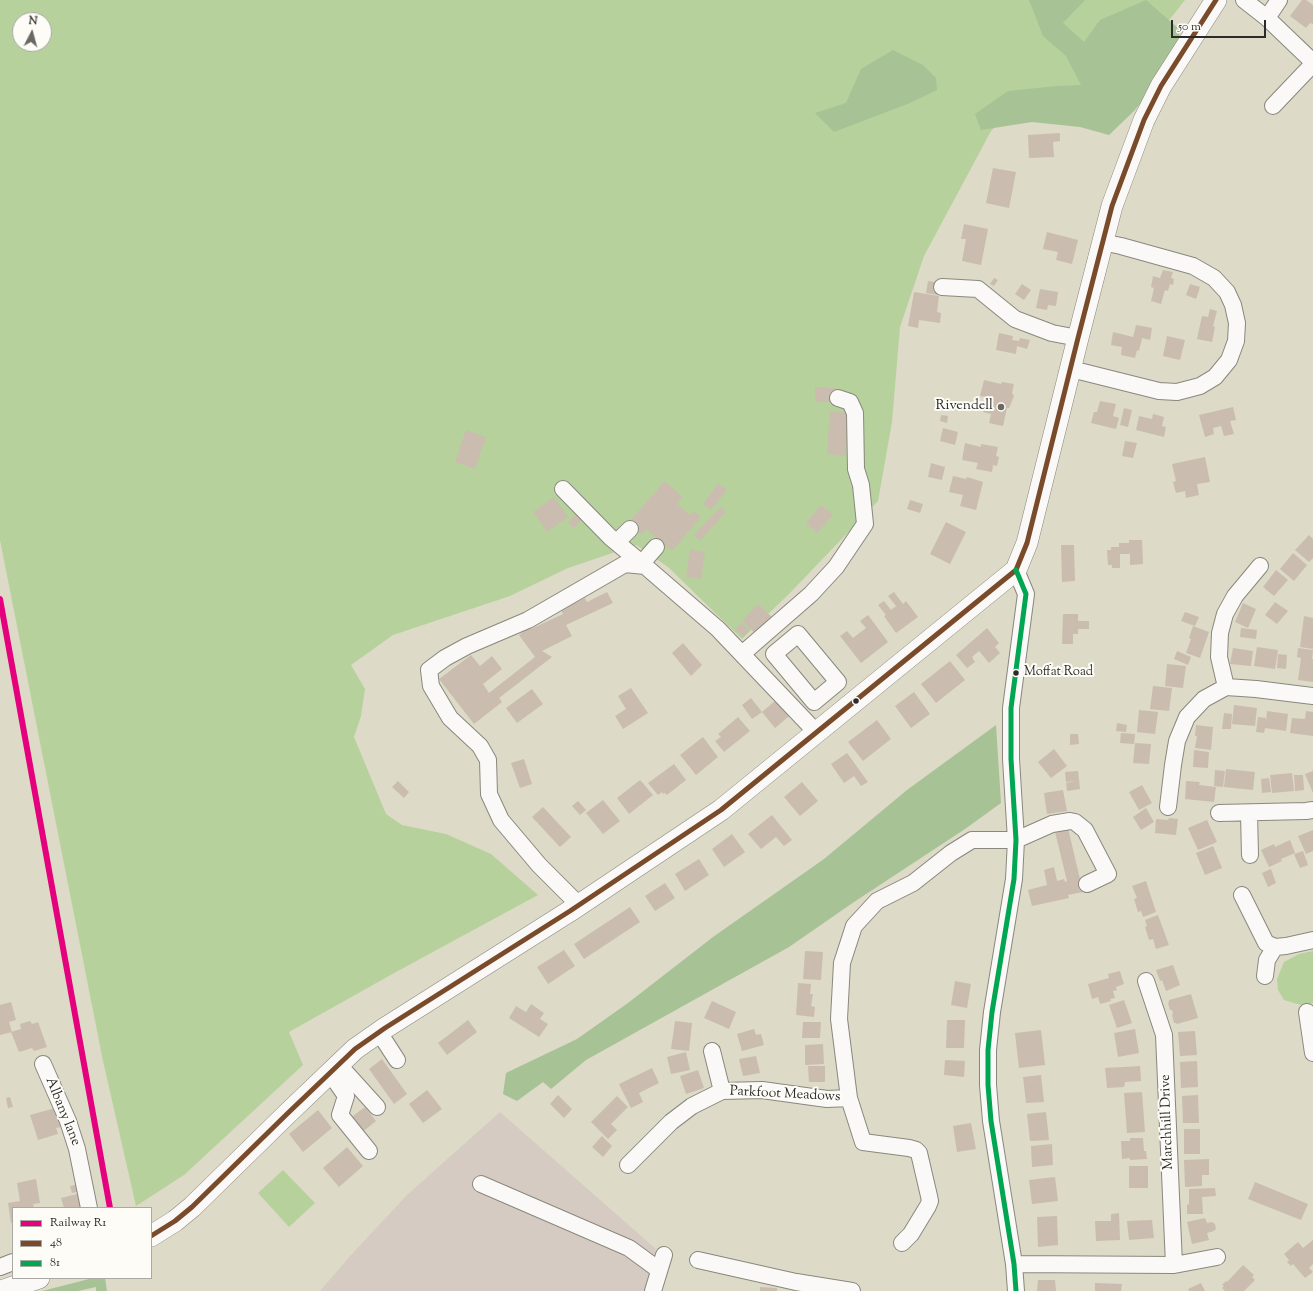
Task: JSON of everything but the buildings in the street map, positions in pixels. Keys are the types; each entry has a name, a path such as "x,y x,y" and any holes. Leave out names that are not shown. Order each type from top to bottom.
{"main road":[{"path":"152,1235 175,1221 192,1207 355,1049 376,1034 579,905 721,810 1016,570 1027,544 1112,206 1144,120 1161,86 1216,0"},
{"path":"1,1291 36,1279"}],"street":[{"path":"1244,0 1267,18 1313,63 1273,106"},
{"path":"1267,18 1279,0"},
{"path":"1071,369 1158,391 1177,392 1200,386 1215,377 1229,360 1236,341 1237,323 1233,305 1227,292 1214,278 1193,266 1102,242"},
{"path":"942,287 978,290 1015,319 1052,334 1078,338"},
{"path":"745,657 811,594 836,567 865,524 861,485 856,469 855,413 850,402 838,398"},
{"path":"563,489 610,537 718,629 816,732"},
{"path":"617,542 630,529"},
{"path":"643,565 656,547"},
{"path":"579,905 539,865 501,820 489,794 488,760 480,746 450,718 431,686 429,670 445,658 466,646 528,620 625,564 643,565"},
{"path":"1226,687 1219,657 1220,633 1225,614 1235,596 1260,566"},
{"path":"1016,570 1026,594 1011,708 1011,759 1016,840 1014,879 992,1012 988,1050 988,1085 991,1121 1014,1264 1016,1291"},
{"path":"745,657 774,654"},
{"path":"1168,807 1177,741 1187,718 1204,699 1226,687 1313,696"},
{"path":"1219,813 1306,812 1313,810"},
{"path":"1249,813 1250,855"},
{"path":"1016,840 1052,824 1070,821 1075,822 1086,830 1108,874 1087,884"},
{"name":"Parkfoot Meadows","path":"902,1243 911,1234 930,1201 919,1153 916,1150 863,1142 849,1098 839,1019 842,963 854,926 877,901 913,883 951,853 972,840 1016,840"},
{"path":"1242,895 1266,943 1275,947 1313,940"},
{"path":"1265,976 1267,960 1275,947"},
{"name":"Marchhill Drive","path":"1146,981 1164,1035 1174,1265"},
{"path":"1306,1012 1313,1053"},
{"path":"376,1034 384,1040 397,1060"},
{"name":"Parkfoot Meadows","path":"712,1051 722,1091"},
{"name":"Albany lane","path":"43,1064 68,1121 78,1149 89,1207"},
{"path":"334,1069 377,1107"},
{"path":"334,1069 346,1096 340,1115 368,1150"},
{"name":"Parkfoot Meadows","path":"628,1166 671,1122 692,1106 722,1091 762,1090 827,1099 849,1098"},
{"path":"481,1184 629,1248 659,1270"},
{"path":"653,1291 664,1255"},
{"path":"1014,1264 1174,1265 1217,1257"},
{"path":"698,1260 795,1287 852,1291"},
{"path":"0,1267 12,1262"}],"shaded area":[{"path":"500,1112 656,1249 644,1291 320,1291 351,1255 407,1195"}],"green space":[{"path":"0,0 1185,0 1166,24 1121,116 1028,94 991,131 924,256 900,327 892,422 878,501 789,594 742,639 668,567 636,545 568,568 510,596 393,635 351,665 365,689 361,716 354,737 386,814 402,825 446,834 491,854 538,895 289,1032 303,1065 184,1175 136,1206 103,1061 0,540"},
{"path":"1029,0 1085,0 1063,23 1084,42 1100,20 1146,0 1178,28 1181,43 1157,83 1134,111 1109,135 1080,127 1032,122 981,130 975,114 1008,91 1081,85 1066,56 1043,36"},
{"path":"893,50 923,65 936,78 937,90 910,103 834,132 815,113 846,103 861,69"},
{"path":"996,725 1001,803 965,829 789,947 586,1060 551,1089 543,1082 517,1101 503,1094 506,1073 577,1039 628,1003 713,937 824,859 907,790"},
{"path":"1313,951 1313,1003 1304,1006 1284,1000 1278,990 1277,979 1284,962 1299,954"},
{"path":"283,1170 315,1203 289,1227 258,1193"},
{"path":"89,1279 105,1279 107,1291 96,1291 96,1287 78,1291 42,1291"}],"rail line":[{"name":"R1","path":"0,599 110,1207"}],"transit line":[{"name":"48","path":"152,1235 175,1221 192,1207 355,1049 385,1028 570,911 721,810 1016,570 1027,543 1112,206 1144,120 1161,86 1216,0"},
{"name":"81","path":"1016,570 1026,594 1011,708 1011,759 1016,840 1014,879 992,1012 988,1050 988,1085 991,1121 1014,1264 1016,1291"}],"place":[{"name":"Rivendell","path":"1001,407"},
{"name":"Moffat Road","path":"1016,673"}]}
